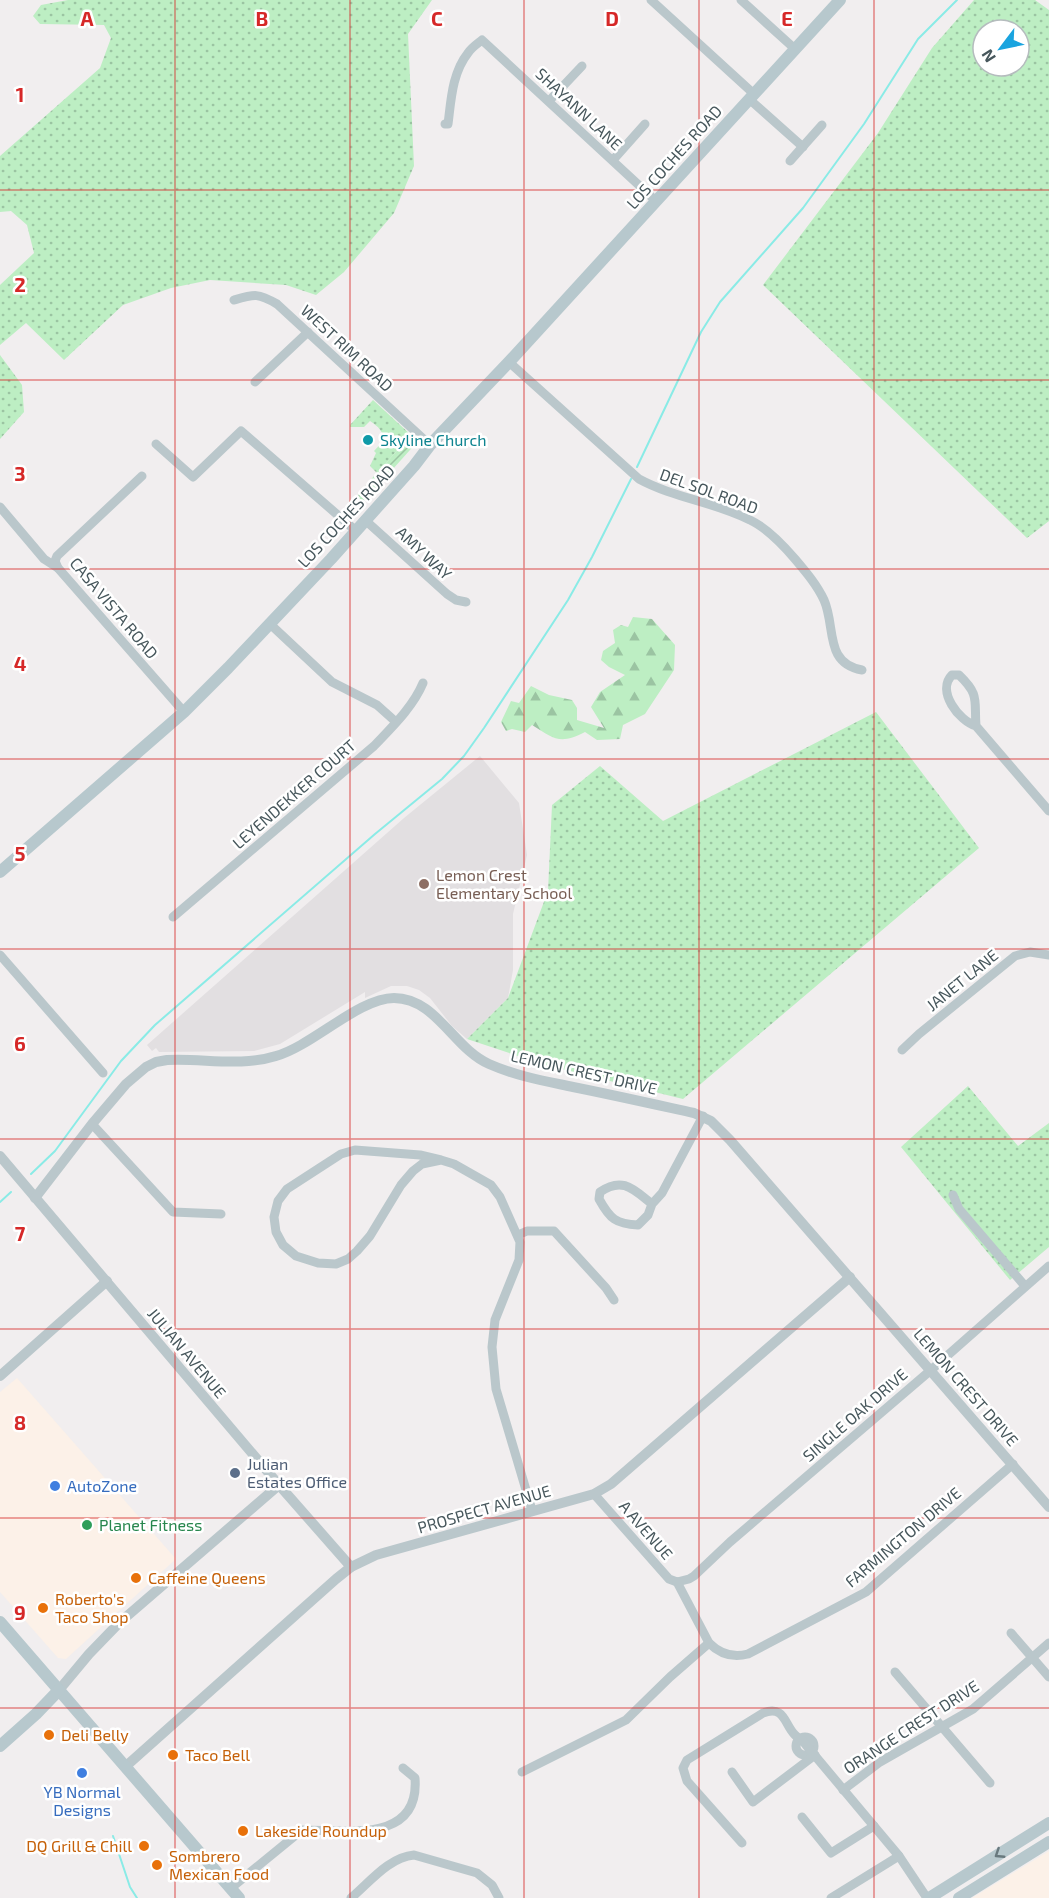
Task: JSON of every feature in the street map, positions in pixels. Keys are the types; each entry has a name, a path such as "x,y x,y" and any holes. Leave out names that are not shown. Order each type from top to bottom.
{"main road":[{"name":"LOS COCHES ROAD","path":"0,872 184,712 270,624 414,466 430,445 509,362 840,0"},
{"path":"0,1622 235,1893"},
{"path":"0,1746 59,1690"},
{"path":"928,1898 1049,1823"},
{"path":"959,1898 1049,1842"}],"street":[{"path":"651,0 803,147"},
{"path":"741,0 795,49"},
{"name":"SHAYANN LANE","path":"444,124 448,124 454,84 459,68 467,54 482,40 656,201"},
{"path":"549,101 582,66"},
{"path":"613,160 645,124"},
{"path":"790,161 822,125"},
{"name":"WEST RIM ROAD","path":"234,300 254,295 265,297 278,304 430,445"},
{"path":"255,382 308,332"},
{"name":"DEL SOL ROAD","path":"509,362 639,479 663,491 738,514 765,530 795,558 820,593 829,614 832,643 836,652 851,666 862,670"},
{"path":"156,444 193,477 242,431 355,530"},
{"name":"CASA VISTA ROAD","path":"142,476 57,556 56,561 58,568 184,712"},
{"path":"0,507 44,559 58,568"},
{"name":"AMY WAY","path":"365,519 447,594 456,600 466,602"},
{"path":"270,624 332,682 369,700 396,722"},
{"path":"976,726 977,705 972,688 959,675 952,675 946,686 947,695 963,718 976,726 1049,811"},
{"name":"LEYENDEKKER COURT","path":"173,917 374,746 416,699 423,682"},
{"name":"JANET LANE","path":"902,1050 1015,956 1029,952 1049,955"},
{"path":"0,955 103,1073"},
{"name":"LEMON CREST DRIVE","path":"35,1198 126,1084 141,1070 156,1062 177,1059 255,1061 277,1056 371,1003 393,998 413,1002 426,1010 466,1049 490,1064 533,1078 703,1116 722,1130 1049,1507"},
{"path":"652,1204 629,1186 619,1184 609,1186 600,1192 599,1199 613,1218 623,1224 638,1225 648,1215 652,1204 662,1193 703,1116"},
{"path":"92,1124 173,1212 221,1214"},
{"path":"441,1160 422,1164 412,1171 370,1236 348,1259 336,1264 318,1263 296,1256 283,1245 276,1232 274,1217 278,1201 287,1189 341,1154 355,1150 420,1155 441,1160 454,1164 491,1185 500,1197 520,1242 519,1260 495,1320 492,1347 496,1389 532,1510"},
{"name":"JULIAN AVENUE","path":"0,1156 351,1567"},
{"path":"953,1195 959,1209 1025,1286"},
{"path":"518,1235 527,1231 554,1231 606,1288 614,1300"},
{"name":"SINGLE OAK DRIVE","path":"678,1582 689,1580 694,1576 730,1542 1049,1266"},
{"name":"PROSPECT AVENUE","path":"125,1767 351,1567 376,1556 594,1494 611,1484 850,1277"},
{"path":"0,1376 106,1281"},
{"name":"FARMINGTON DRIVE","path":"709,1643 717,1650 727,1654 738,1656 748,1654 866,1592 1013,1464"},
{"path":"59,1690 119,1623 279,1485"},
{"name":"A AVENUE","path":"594,1494 669,1579 678,1582"},
{"path":"522,1772 626,1720 709,1643 678,1582"},
{"path":"1011,1633 1049,1677"},
{"name":"ORANGE CREST DRIVE","path":"843,1790 880,1762 973,1709 1049,1643"},
{"path":"895,1672 990,1783"},
{"path":"732,1772 753,1802 815,1748 811,1739 798,1738 778,1712 768,1711 687,1760 683,1768 687,1781 742,1844"},
{"path":"811,1751 899,1856 928,1898"},
{"path":"235,1893 302,1830 369,1831 389,1827 410,1810 416,1794 415,1778 403,1768"},
{"path":"802,1817 831,1853 874,1826"},
{"path":"351,1898 390,1864 405,1856 414,1856 477,1873 492,1885 500,1898"},
{"path":"831,1898 899,1856"}],"shaded area":[{"name":"Lemon Crest Elementary School","path":"480,756 519,803 527,855 513,914 513,970 508,998 467,1039 452,1026 430,998 419,990 407,986 391,986 365,998 365,992 280,1044 254,1051 159,1052 156,1048 152,1051 147,1045 404,818"},
{"path":"17,1378 176,1559 66,1659 58,1658 0,1592 0,1392"},
{"path":"1049,1851 1049,1898 972,1898"}],"green space":[{"path":"68,0 432,0 408,34 414,166 394,213 344,272 316,295 286,285 210,280 171,288 123,305 64,360 26,323 0,345 0,285 34,253 27,225 11,211 0,212 0,156 100,68 111,38 104,25 40,24 33,16 41,5"},
{"path":"974,0 1035,0 1049,10 1049,521 1027,538 763,285 878,133 932,48"},
{"path":"0,355 22,385 24,412 0,439"},
{"path":"373,400 411,435 377,473 370,466 376,453 374,451 386,438 370,421 364,427 350,427"},
{"path":"411,435 418,441 384,479 377,473"},
{"path":"374,476 381,482 346,520 341,515"},
{"path":"633,617 652,619 675,645 674,670 645,714 623,725 620,739 597,740 585,732 569,738 557,739 532,725 525,732 512,729 506,731 501,722 511,701 519,703 531,686 549,695 572,700 577,708 577,720 604,728 591,707 600,692 625,675 601,660 603,651 615,643 613,630 621,625 628,627"},
{"path":"876,712 979,848 683,1099 545,1065 467,1039 508,998 548,891 552,805 600,766 663,821"},
{"path":"968,1086 1018,1146 1049,1123 1049,1247 1010,1280 901,1147"}],"waterway":[{"path":"637,467 701,332 720,302 803,208 864,124 918,39 957,0"},
{"path":"31,1174 55,1151 121,1061 155,1025 375,834 442,779 464,756 568,600 631,479"},
{"path":"0,1202 11,1192"},
{"path":"113,1836 130,1887 137,1898"}],"place":[{"name":"Skyline Church","path":"368,440"},
{"name":"Lemon Crest Elementary School","path":"424,884"},
{"name":"Julian Estates Office","path":"235,1473"},
{"name":"AutoZone","path":"55,1486"},
{"name":"Planet Fitness","path":"87,1525"},
{"name":"Caffeine Queens","path":"136,1578"},
{"name":"Roberto's Taco Shop","path":"43,1608"},
{"name":"Deli Belly","path":"49,1735"},
{"name":"Taco Bell","path":"173,1755"},
{"name":"YB Normal Designs","path":"82,1773"},
{"name":"Lakeside Roundup","path":"243,1831"},
{"name":"DQ Grill & Chill","path":"144,1846"},
{"name":"Sombrero Mexican Food","path":"157,1865"}]}
